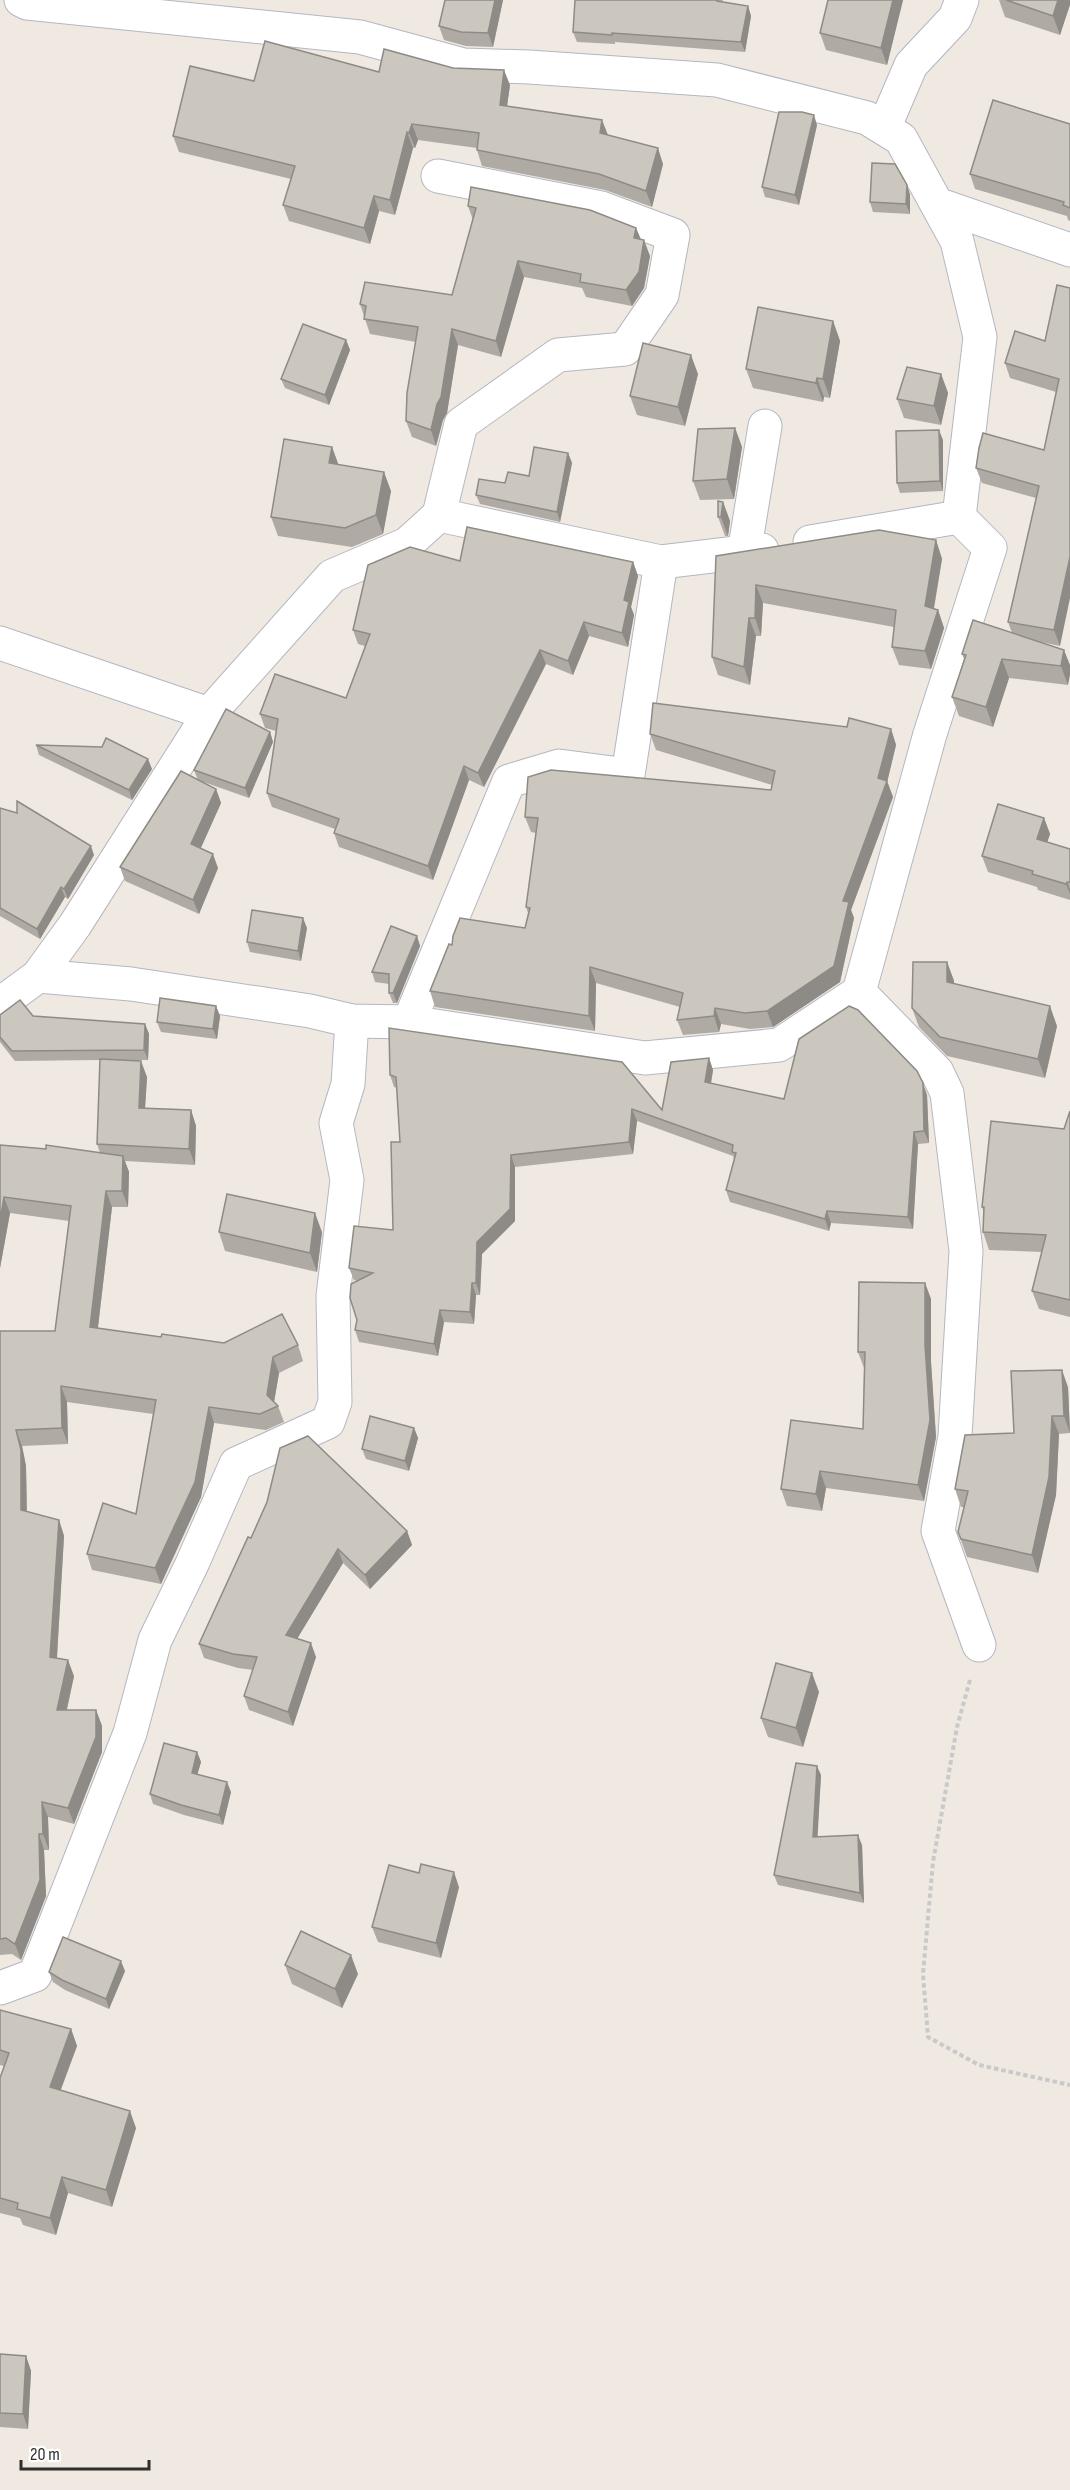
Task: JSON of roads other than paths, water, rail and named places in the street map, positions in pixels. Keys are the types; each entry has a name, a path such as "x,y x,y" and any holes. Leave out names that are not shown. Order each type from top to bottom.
{"street":[{"path":"21,0 27,3 360,37 464,65 529,67 717,80 867,118 901,139 957,241 980,337 959,517"},
{"path":"884,128 911,65 955,18 962,0"},
{"path":"0,1004 38,976 75,925 209,714 332,576 407,544 439,515 461,424 558,355 625,349 662,295 673,235 601,208 438,177"},
{"path":"937,204 1070,250"},
{"path":"744,553 765,426"},
{"path":"439,515 661,562 744,553 959,517"},
{"path":"38,976 131,984 310,1011 352,1021 409,1022 645,1058 779,1045 859,992 930,734 990,548 959,517"},
{"path":"409,1022 509,781 560,766 628,775 661,562"},
{"path":"0,643 209,714"},
{"path":"859,992 937,1072 947,1093 966,1251 955,1436 938,1531 979,1645"},
{"path":"0,1988 35,1975 130,1733 155,1640 192,1564 236,1464 328,1422 335,1402 333,1296 346,1180 336,1123 348,1084 352,1021"}]}
